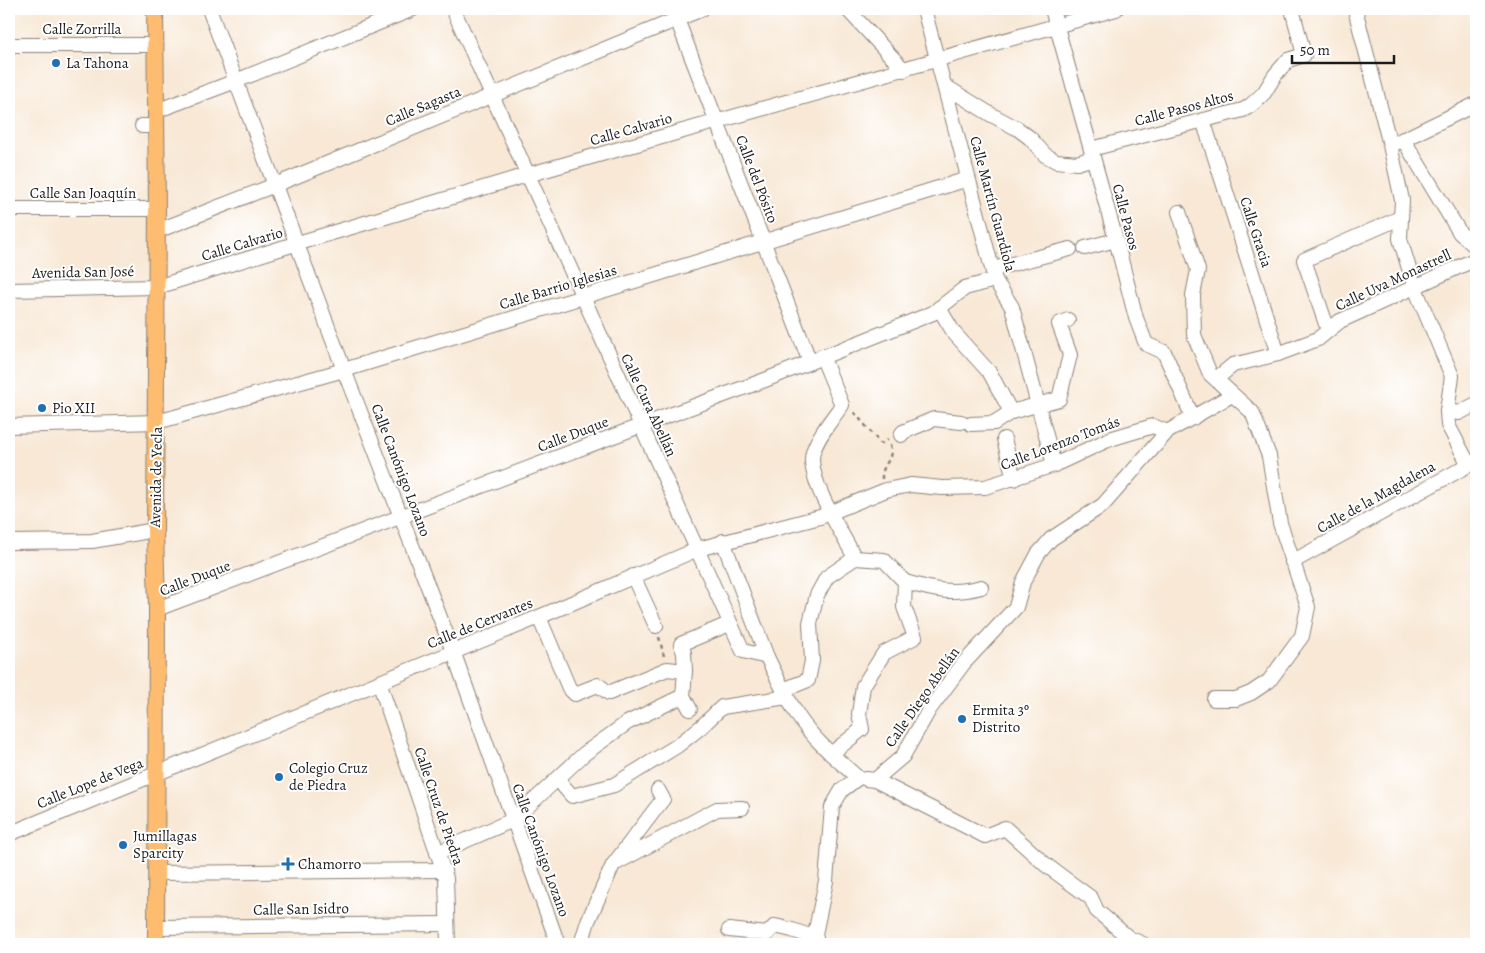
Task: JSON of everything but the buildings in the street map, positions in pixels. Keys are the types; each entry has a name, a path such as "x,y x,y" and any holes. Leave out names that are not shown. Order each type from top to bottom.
{"main road":[{"name":"Avenida de Yecla","path":"155,9 156,46 151,121 157,209 155,530 157,609 156,944"}],"street":[{"name":"Calle Canónigo Lozano","path":"210,9 344,370 453,651 558,944"},
{"path":"151,121 236,81 413,9"},
{"name":"Calle Cura Abellán","path":"453,9 640,426 698,549 729,624 743,651 767,656"},
{"name":"Calle Sagasta","path":"156,231 275,185 492,95 674,14 702,9"},
{"path":"847,9 904,70"},
{"name":"Calle Martín Guardiola","path":"924,9 994,274 1012,307 1054,465"},
{"name":"Calle Pasos","path":"1052,9 1136,318 1146,344 1164,352 1193,418"},
{"name":"Calle Calvario","path":"157,287 527,175 1116,9"},
{"name":"Calle Pasos Altos","path":"945,86 1018,129 1030,138 1046,155 1056,161 1077,163 1092,154 1250,106 1264,93 1275,75 1288,60 1304,56 1292,9"},
{"path":"1355,9 1402,200 1400,239 1415,288 1452,376 1447,411 1448,424 1473,463"},
{"name":"Calle del Pósito","path":"674,14 763,241 816,359 842,405"},
{"name":"Calle Zorrilla","path":"9,45 156,46"},
{"path":"1390,145 1476,104"},
{"name":"Calle Gracia","path":"1203,120 1278,354"},
{"path":"1403,139 1460,232 1476,247"},
{"name":"Calle Barrio Iglesias","path":"9,426 157,422 344,370 968,179"},
{"name":"Calle San Joaquín","path":"9,209 157,209"},
{"path":"1179,212 1198,270 1193,295 1194,335 1210,374 1252,412 1269,456 1280,523 1308,607 1302,636 1269,680 1251,693 1236,699 1214,699"},
{"path":"1328,330 1304,260 1400,218"},
{"path":"1085,248 1116,240"},
{"name":"Calle Duque","path":"157,609 765,380 933,313 966,288 994,274 1070,249"},
{"name":"Calle Uva Monastrell","path":"1216,378 1232,365 1278,354 1318,339 1340,321 1476,259"},
{"name":"Avenida San José","path":"9,290 157,287"},
{"path":"939,308 954,333 990,373 1004,425 1014,479"},
{"path":"895,438 903,432 934,419 1004,425 1038,404 1059,400 1070,355 1059,324 1068,320"},
{"path":"1167,432 1232,395"},
{"path":"1447,411 1459,413 1476,404"},
{"path":"842,405 820,435 812,457 815,474 823,496 825,515 855,558"},
{"name":"Calle Lorenzo Tomás","path":"825,515 886,490 911,485 942,488 985,487 1054,465 1110,440 1153,426 1167,432"},
{"name":"Calle Diego Abellán","path":"874,780 903,756 929,710 963,664 1016,607 1023,582 1038,554 1051,539 1104,504 1167,432"},
{"name":"Calle de la Magdalena","path":"1292,562 1473,463"},
{"name":"Calle de Cervantes","path":"156,773 539,617 698,549 825,515"},
{"path":"9,542 92,541 155,530"},
{"path":"723,542 767,656 785,694 801,721 832,754 858,778 874,780 986,836 1005,828 1046,865 1092,898 1098,911 1129,938 1143,944"},
{"path":"558,780 572,796 614,785 677,746 701,728 722,707 785,694 808,680 812,662 810,623 817,594 827,577 855,558 884,560 905,582 934,591 963,592 981,588"},
{"path":"633,576 656,626"},
{"path":"832,754 862,729 859,714 863,686 884,653 915,637 904,607 905,582"},
{"path":"539,617 569,688 575,694 598,685 609,693 667,669 685,671"},
{"path":"690,709 684,696 684,653 681,644 729,624"},
{"name":"Calle Cruz de Piedra","path":"379,682 444,870 446,878 448,944"},
{"path":"437,853 513,820 584,754 627,723 684,696"},
{"name":"Calle Lope de Vega","path":"9,834 156,773"},
{"path":"729,930 767,934 775,926 792,930 815,941 826,881 832,807 842,790 858,778"},
{"path":"581,944 588,921 613,865 663,799 658,790"},
{"path":"613,865 717,810 742,808"},
{"path":"156,873 444,870"},
{"name":"Calle San Isidro","path":"156,927 447,924"}],"path":[{"path":"842,405 852,410 881,444 895,438"},
{"path":"886,490 882,471 890,460 895,438"},
{"path":"656,626 667,669"}],"place":[{"name":"La Tahona","path":"56,63"},
{"name":"Pio XII","path":"42,408"},
{"name":"Ermita 3º Distrito","path":"962,719"},
{"name":"Colegio Cruz de Piedra","path":"279,777"},
{"name":"Jumillagas Sparcity","path":"123,845"},
{"name":"Chamorro","path":"288,864"}]}
